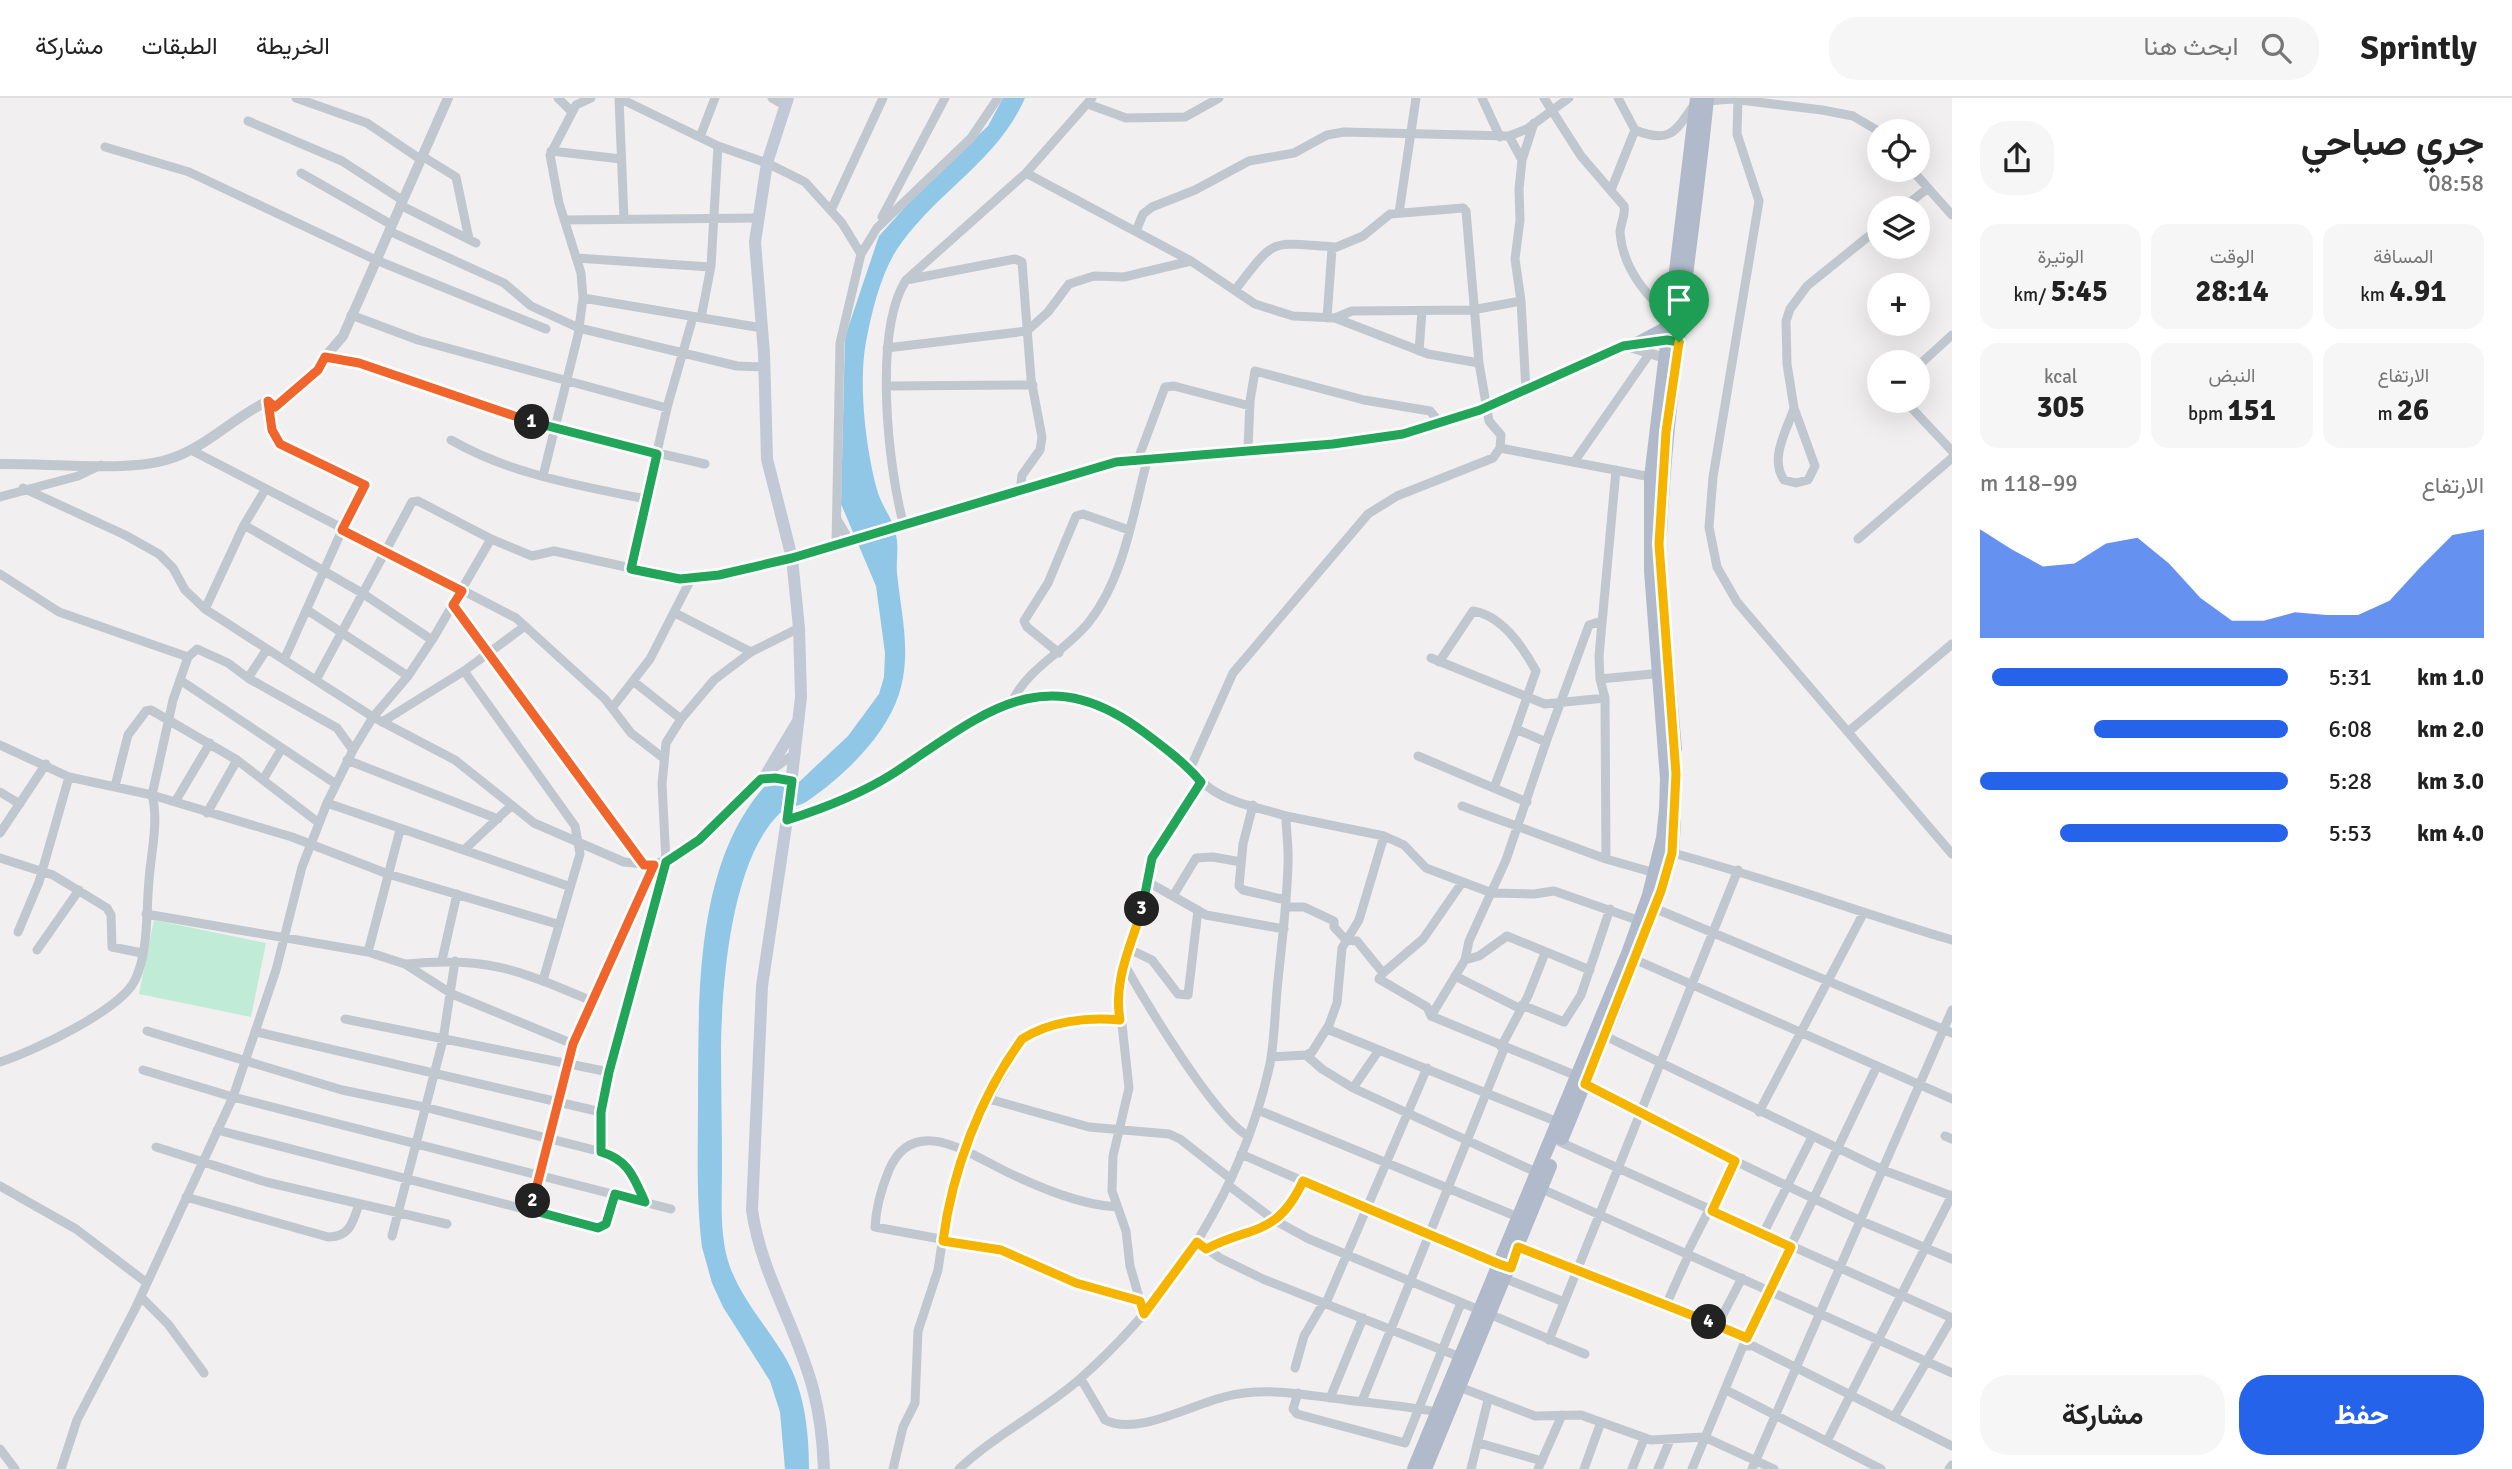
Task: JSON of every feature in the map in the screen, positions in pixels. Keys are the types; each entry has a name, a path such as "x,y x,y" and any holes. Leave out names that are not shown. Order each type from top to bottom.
{"main road":[{"path":"1425,1469 1454,1385 1485,1312 1518,1247 1560,1142 1599,1033 1654,908 1666,852 1667,779 1659,544 1672,331 1702,100"},
{"path":"1672,331 1702,100"},
{"path":"787,102 767,163 757,218 756,269 765,367 767,459 792,558 799,628 800,718 762,986 752,1210 756,1239 813,1388 822,1436 824,1469"},
{"path":"1631,345 1672,331"},
{"path":"1663,673 1651,571 1651,477 1670,360"},
{"path":"764,776 800,718"},
{"path":"1631,958 1655,873 1666,852"},
{"path":"1505,1270 1518,1217 1558,1122 1581,1080"},
{"path":"1414,1469 1437,1412 1454,1385 1460,1357 1485,1312"}],"street":[{"path":"248,121 342,161 401,203 472,241 456,177 366,122 296,98"},
{"path":"268,401 275,407 318,370 325,357 336,347 448,98"},
{"path":"558,98 572,112"},
{"path":"543,476 579,328 583,298 551,151 572,112 579,103 591,98"},
{"path":"624,219 619,98 718,146 767,163 805,182 831,210 862,254"},
{"path":"700,137 715,98"},
{"path":"772,98 787,102"},
{"path":"831,210 883,98"},
{"path":"836,544 840,343 862,254 945,98"},
{"path":"877,228 971,138 998,98"},
{"path":"900,527 893,481 887,348 891,312 906,280 1026,173 1090,101 1126,118 1185,117 1219,98"},
{"path":"1399,213 1416,98"},
{"path":"1483,98 1522,160"},
{"path":"1544,98 1581,156 1625,209 1621,236 1635,279 1672,331"},
{"path":"1136,231 1143,214 1152,207 1195,190 1249,161 1294,153 1336,133 1505,136 1534,124 1569,98"},
{"path":"1611,190 1635,130 1618,98"},
{"path":"1635,130 1668,136 1702,100 1738,100 1853,116 1867,124"},
{"path":"1738,100 1737,134 1759,201 1713,477 1709,527 1712,551 1717,567 1737,602 1952,854"},
{"path":"1526,391 1521,301 1515,259 1522,160 1534,124"},
{"path":"631,569 667,408 683,353 697,318 710,267 718,146"},
{"path":"104,147 189,172 376,260 546,329"},
{"path":"551,151 621,159"},
{"path":"301,173 390,228 504,283 531,306 579,328 737,366 765,367"},
{"path":"1026,173 1191,261 1276,313 1331,318 1419,351 1479,363"},
{"path":"1923,182 1952,215"},
{"path":"1918,196 1928,188"},
{"path":"1190,769 1233,673 1368,514 1397,496 1493,458 1500,448 1502,435 1489,421 1479,363 1472,310 1466,210 1386,216 1363,236 1336,247 1330,253 1331,318"},
{"path":"564,220 757,218"},
{"path":"1794,408 1781,442 1778,464 1784,480 1796,483 1812,476 1815,460 1794,408 1786,337 1790,309 1807,286 1867,238"},
{"path":"1235,290 1266,250 1275,244 1336,247"},
{"path":"576,258 710,267"},
{"path":"906,280 1019,260 1024,265 1027,331 1041,444 1022,475 1020,491"},
{"path":"887,348 1027,331 1048,313 1069,284 1094,276 1124,277 1191,261"},
{"path":"583,298 762,328"},
{"path":"1331,318 1352,312 1472,310 1521,301"},
{"path":"1419,351 1422,311"},
{"path":"351,315 418,340 667,408"},
{"path":"1930,355 1952,335"},
{"path":"316,680 414,501 532,556 554,551 631,569 691,579 792,558 1020,491 1086,468 1143,458 1352,442 1441,424 1488,407 1631,345 1670,360"},
{"path":"1574,462 1650,353"},
{"path":"325,357 359,363 554,429 705,464"},
{"path":"1248,449 1252,376 1257,372 1364,400 1430,411 1441,424"},
{"path":"888,386 1033,385"},
{"path":"1012,702 1023,681 1059,653 1102,604 1129,530 1143,458 1165,387 1174,386 1250,406"},
{"path":"0,464 165,461 191,450 268,401"},
{"path":"268,401 272,430 280,444 365,485 284,660"},
{"path":"1916,413 1952,451"},
{"path":"451,440 473,453 543,476 646,499"},
{"path":"1500,448 1651,477"},
{"path":"191,450 384,552 491,604 526,626 612,708 631,733 662,758"},
{"path":"1858,539 1952,458"},
{"path":"0,497 20,489 78,476 104,464"},
{"path":"1606,859 1605,698 1600,679 1602,621 1616,470"},
{"path":"0,488 20,489 125,535 159,554 173,568 185,590 205,609 378,719 455,760 534,823 580,846 624,862 649,865 666,862 699,840 764,776 796,753"},
{"path":"205,609 244,525 265,490"},
{"path":"1059,653 1027,627 1024,621 1048,583 1076,516 1083,514 1129,530"},
{"path":"837,519 852,540"},
{"path":"244,525 362,593 432,640"},
{"path":"61,1469 77,1420 141,1297 248,1060 310,845 327,803 353,750 378,719 432,640 491,539"},
{"path":"0,574 67,616 188,657"},
{"path":"612,708 650,659 691,579"},
{"path":"453,605 649,865"},
{"path":"307,610 408,676"},
{"path":"1493,788 1525,698 1536,675 1534,667 1507,629 1475,611 1435,660 1525,698 1550,705 1605,698"},
{"path":"675,613 751,652"},
{"path":"1431,1016 1465,960 1469,941 1492,893 1518,826 1590,625 1602,621"},
{"path":"378,719 464,671 526,626"},
{"path":"601,1152 601,1112 609,1072 666,862 662,758 666,743 681,719 709,685 751,652 799,628"},
{"path":"1848,732 1952,644"},
{"path":"248,678 267,649"},
{"path":"0,1062 50,1042 124,993 137,978 146,914 153,824 152,795 180,680 193,650 200,650 228,663 248,678 337,728 353,750"},
{"path":"464,671 554,793 575,826 580,846 543,980"},
{"path":"1600,679 1663,673"},
{"path":"180,680 336,784"},
{"path":"633,681 681,719"},
{"path":"787,815 821,809 868,788 982,714 1012,702 1062,695 1097,704 1122,716 1190,769 1201,782 1229,798 1286,816 1384,836 1404,845 1426,868 1461,884 1492,893 1534,894 1554,891 1640,921"},
{"path":"115,786 128,735 146,711 151,710 210,743 264,778 319,823"},
{"path":"1516,729 1546,742"},
{"path":"175,802 210,743"},
{"path":"0,745 46,764 69,777 152,795 292,837 388,874 557,924"},
{"path":"264,778 282,748"},
{"path":"1418,756 1527,802"},
{"path":"207,813 237,760"},
{"path":"347,760 498,819"},
{"path":"0,833 46,764"},
{"path":"764,776 791,782"},
{"path":"18,932 41,871 69,777"},
{"path":"1144,1314 1130,1265 1126,1231 1112,1191 1111,1171 1126,1107 1129,1075 1117,996 1148,883 1152,858 1201,782"},
{"path":"0,792 20,804"},
{"path":"327,803 568,886"},
{"path":"465,849 512,805"},
{"path":"1253,805 1241,862 1240,886 1243,890 1304,907 1334,921 1334,927 1346,940 1357,941 1383,973"},
{"path":"1462,806 1606,859 1655,873"},
{"path":"959,1469 1081,1379 1144,1314 1197,1242 1229,1182 1258,1110 1271,1057 1289,861 1286,816"},
{"path":"368,952 400,830"},
{"path":"1271,1057 1306,1055 1312,1052 1327,1029 1337,1003 1342,951 1359,920 1384,836"},
{"path":"1666,852 1738,870 1863,914 1952,940"},
{"path":"1173,896 1196,858 1213,857 1241,862"},
{"path":"0,858 41,871 107,908 111,915 112,947 142,953"},
{"path":"531,1210 573,1044 649,865"},
{"path":"1549,1340 1642,1115 1738,870"},
{"path":"1148,883 1198,910 1226,920 1284,929"},
{"path":"1461,884 1423,939 1379,979 1427,1007 1431,1016 1581,1080 1642,1115 1861,1222 1952,1259"},
{"path":"37,950 79,890"},
{"path":"442,960 457,894"},
{"path":"1654,908 1948,1031"},
{"path":"1455,976 1520,1007 1564,1022 1581,995 1610,909"},
{"path":"1129,949 1152,960 1178,993 1188,995 1198,910"},
{"path":"146,914 368,952 405,964 452,994 573,1044"},
{"path":"1759,1112 1803,1033 1863,914"},
{"path":"1465,960 1479,956 1507,936 1590,970"},
{"path":"1362,1401 1468,1142 1502,1048 1545,953"},
{"path":"1631,958 1952,1099"},
{"path":"405,964 442,960 499,965 593,1001"},
{"path":"392,1236 443,1040 455,961"},
{"path":"1124,964 1141,995 1194,1073 1233,1125 1248,1136"},
{"path":"1754,1465 1794,1368 1841,1269 1918,1084 1948,1031 1952,1010"},
{"path":"345,1019 609,1072"},
{"path":"893,1469 903,1427 915,1403 918,1331 938,1270 949,1196 964,1151 989,1099 1014,1050 1022,1039 1035,1030 1085,1019 1120,1020"},
{"path":"1327,1029 1558,1122"},
{"path":"147,1031 342,1090 424,1107 616,1156 628,1166 645,1202"},
{"path":"257,1032 601,1112"},
{"path":"1599,1033 1883,1170 1952,1195 1827,1441"},
{"path":"1353,1088 1379,1050"},
{"path":"1306,1055 1322,1069 1353,1088 1538,1173"},
{"path":"1692,1469 1745,1342 1877,1066"},
{"path":"1295,1368 1304,1336 1349,1257 1427,1068"},
{"path":"143,1070 233,1097 540,1173 671,1209"},
{"path":"989,1099 1064,1121 1119,1130 1169,1134 1180,1139 1274,1220 1349,1257 1585,1354"},
{"path":"1258,1110 1449,1186 1518,1217"},
{"path":"217,1130 598,1228 606,1224 615,1194"},
{"path":"1763,1234 1812,1137"},
{"path":"1117,1207 1082,1201 1012,1175 964,1151 931,1140 906,1145 895,1156 884,1182 875,1223 877,1229 1001,1250 1076,1283 1140,1301"},
{"path":"1560,1142 1952,1318 1894,1417"},
{"path":"156,1147 265,1182 447,1224"},
{"path":"1241,1154 1505,1270 1564,1302"},
{"path":"1666,1305 1688,1253 1735,1161"},
{"path":"1206,1249 1223,1240 1252,1234 1274,1220 1289,1206 1303,1181"},
{"path":"0,1186 76,1229 147,1283"},
{"path":"1542,1189 1952,1373"},
{"path":"186,1197 249,1218 328,1237 338,1237 350,1230 359,1203"},
{"path":"1197,1242 1263,1279 1460,1357"},
{"path":"1518,1247 1717,1326 1952,1447"},
{"path":"1717,1326 1742,1278"},
{"path":"141,1297 168,1324 204,1373"},
{"path":"1405,1443 1461,1303"},
{"path":"1330,1398 1363,1318"},
{"path":"1081,1379 1105,1420 1120,1424 1174,1414 1224,1396 1278,1391 1437,1412"},
{"path":"1454,1385 1535,1416 1581,1415 1644,1438 1670,1440 1704,1437 1754,1465 1774,1469"},
{"path":"1726,1390 1827,1441 1868,1466 1881,1469"},
{"path":"1298,1393 1293,1409 1297,1414 1424,1447"},
{"path":"1471,1469 1488,1400"},
{"path":"1479,1443 1540,1465 1562,1415"},
{"path":"1584,1469 1601,1422"},
{"path":"1632,1469 1644,1438"},
{"path":"1658,1469 1670,1440"},
{"path":"0,1449 15,1469"}],"green space":[{"path":"154,920 266,943 251,1017 139,994"}],"water":[{"path":"1003,98 1025,98 1014,119 985,156 917,223 895,252 879,290 866,342 863,397 870,458 878,493 893,524 897,540 897,573 905,649 899,694 884,726 861,755 834,781 806,802 782,812 763,835 750,861 732,924 722,1020 723,1231 726,1255 735,1279 789,1365 804,1408 809,1469 785,1469 780,1412 770,1381 723,1307 712,1283 702,1247 698,1193 698,1064 705,938 712,896 724,856 741,820 764,787 799,782 848,736 879,694 884,677 885,653 876,586 841,504 845,337 879,236 926,184 988,126"}],"route":[{"path":"1667,340 1679,342 1666,432 1659,544 1676,774 1672,853 1661,891 1585,1084 1735,1161 1712,1211 1791,1247 1747,1338 1518,1247 1511,1268 1499,1264 1303,1181 1289,1206 1262,1229 1223,1240 1206,1249 1197,1242 1177,1273 1144,1314 1140,1301 1076,1283 1001,1250 943,1241 952,1183 964,1151 975,1124 1022,1039 1035,1030 1085,1019 1120,1020 1117,996 1119,979 1143,906 1152,858 1201,782 1176,757 1122,716 1084,699 1062,695 1030,698 999,706 982,714 868,788 821,809 787,820 792,781 761,779 699,840 666,862 641,964 623,1015 601,1112 601,1152 616,1156 628,1166 645,1202 615,1194 606,1224 598,1228 531,1210 573,1044 654,865 644,865 587,792 453,605 462,591 342,530 365,485 299,455 275,438 268,401 275,407 318,370 325,357 359,363 417,385 554,429 657,454 631,569 691,579 792,558 976,505 1086,468 1142,458 1333,444 1403,434 1480,410 1623,346 1667,340"}]}
